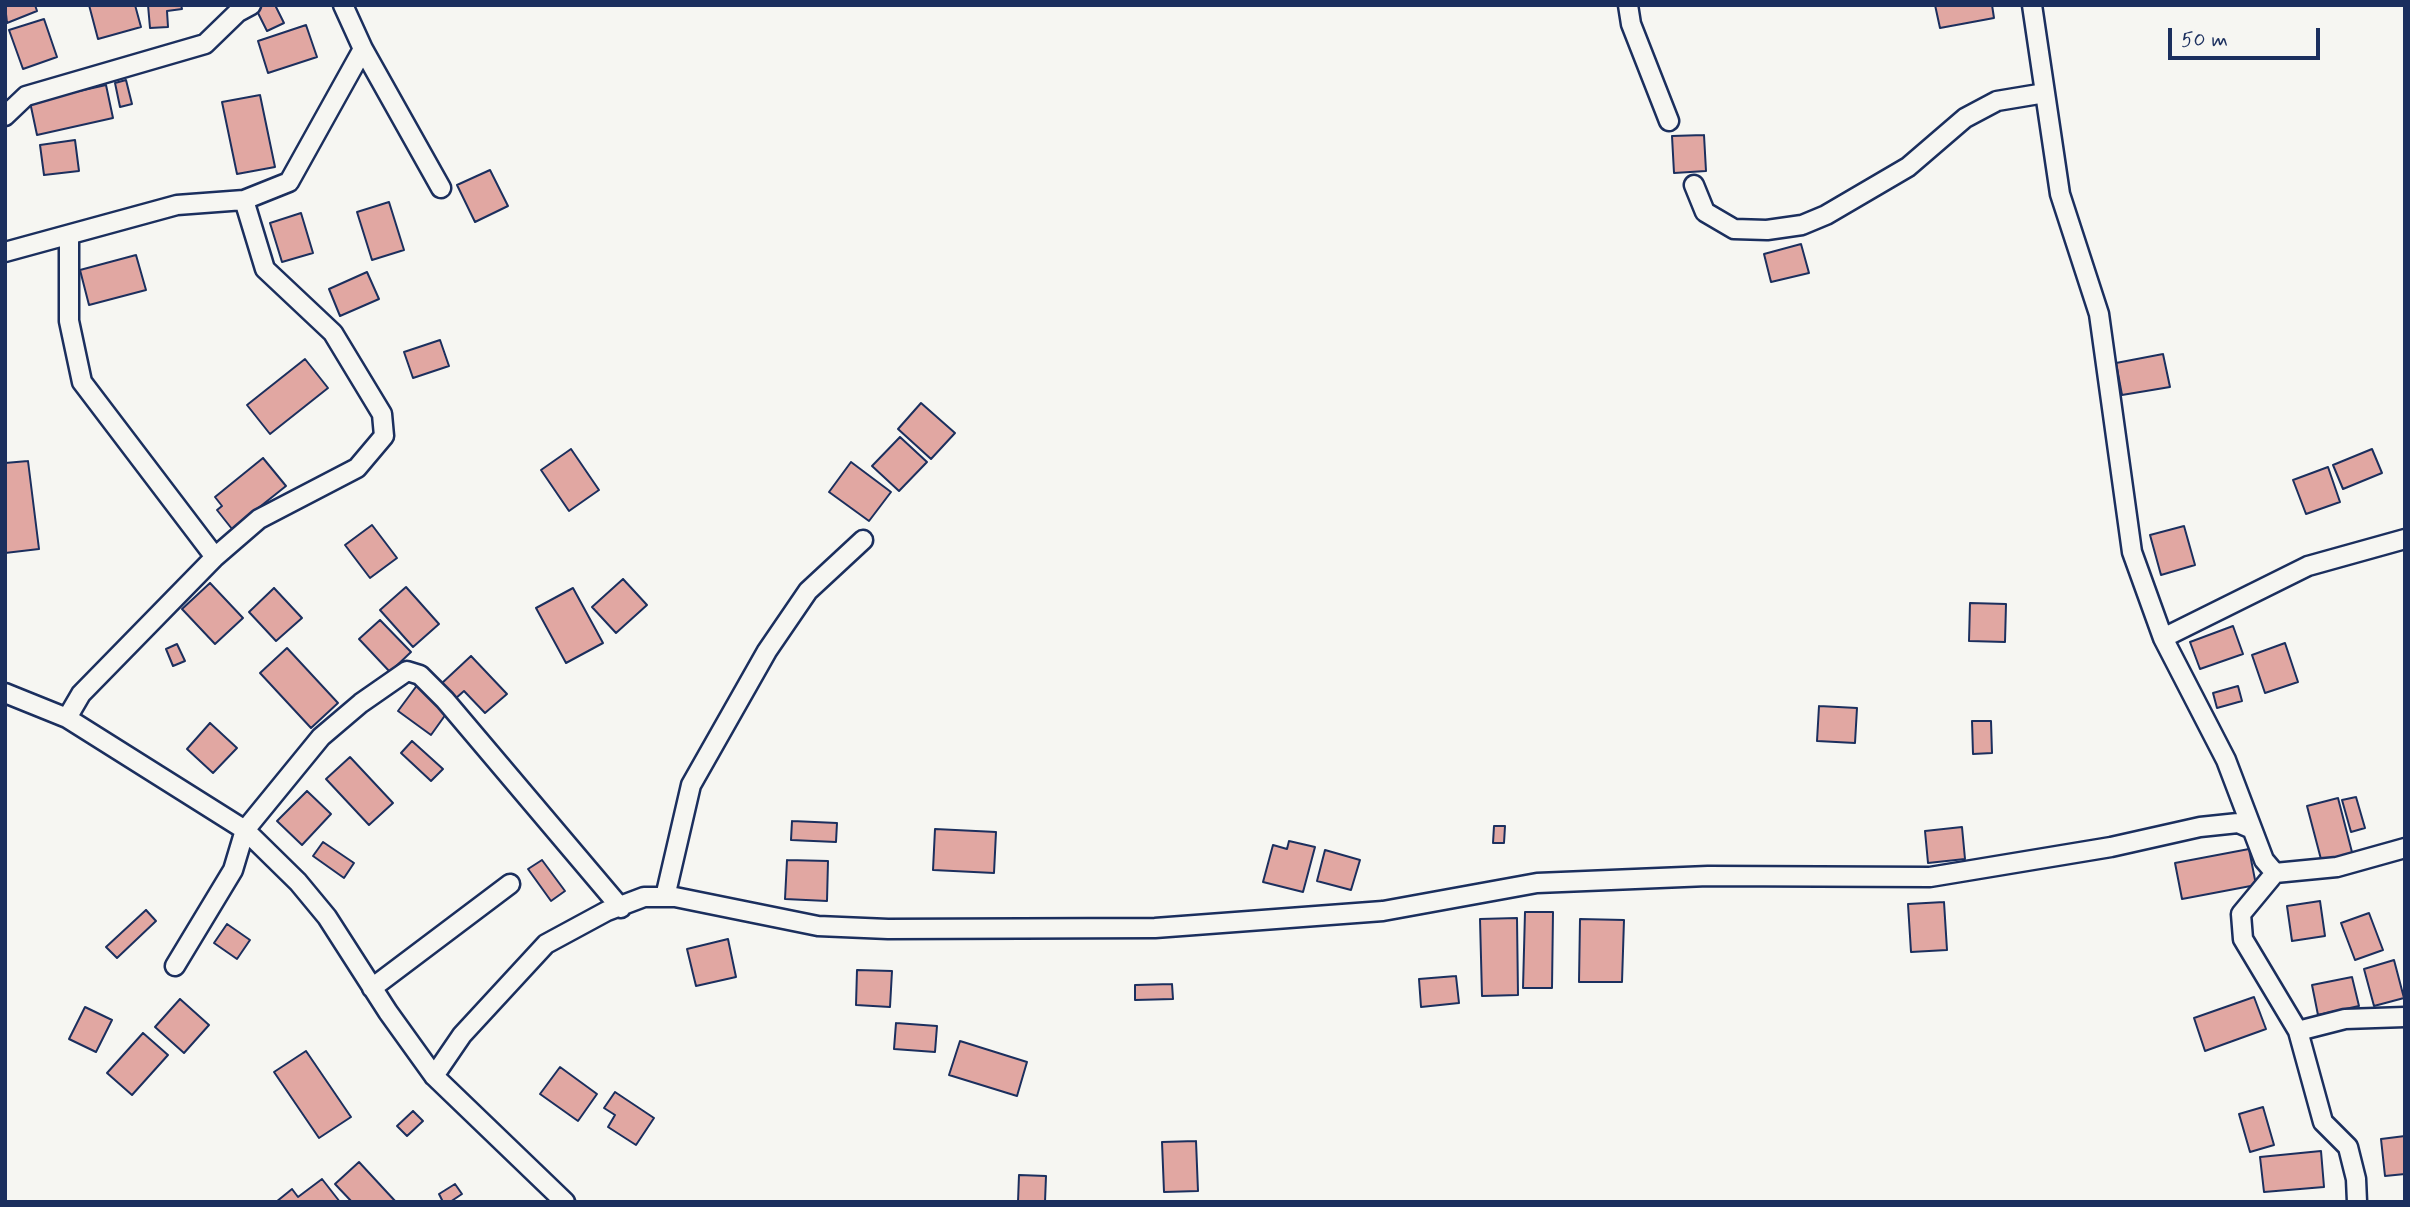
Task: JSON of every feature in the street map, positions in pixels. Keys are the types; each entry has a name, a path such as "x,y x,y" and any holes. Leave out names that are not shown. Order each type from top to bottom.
{"street":[{"path":"5,116 26,96 205,44 238,12 251,5"},
{"path":"342,5 363,49 441,188"},
{"path":"1628,5 1630,24 1669,121"},
{"path":"2032,5 2060,194 2099,314 2132,552 2163,638 2226,760 2264,860 2274,873"},
{"path":"5,252 177,205 244,200 289,182 363,49"},
{"path":"1694,185 1705,212 1734,229 1767,230 1802,225 1826,215 1908,167 1965,118 1997,101 2045,93"},
{"path":"67,718 81,694 215,557 259,519 357,468 384,436 382,414 333,333 265,269 244,200"},
{"path":"69,235 69,321 82,383 215,557"},
{"path":"2163,638 2308,566 2405,539"},
{"path":"665,897 691,785 767,651 808,592 863,540"},
{"path":"175,966 233,870 245,830 321,737 402,672 413,671 445,700 621,908"},
{"path":"5,693 67,718 245,830 298,882 327,917 372,988 434,1076 565,1202"},
{"path":"434,1076 462,1035 546,944 607,911 621,908 644,897 665,897 818,926 888,929 1155,928 1383,911 1537,883 1708,876 1930,877 2112,848 2200,827 2238,824 2252,829"},
{"path":"2357,1202 2356,1179 2348,1147 2323,1122 2298,1031 2243,939 2241,914 2274,873 2337,867 2405,848"},
{"path":"372,988 510,884"},
{"path":"2298,1031 2345,1019 2405,1017"}],"building":[{"path":"5,5 35,5 37,11 7,23"},
{"path":"89,5 135,5 141,27 98,39"},
{"path":"148,5 181,5 182,9 167,11 168,27 150,28"},
{"path":"275,5 284,23 267,31 255,7"},
{"path":"1935,5 1992,5 1994,18 1940,28"},
{"path":"44,19 57,57 23,69 9,30"},
{"path":"306,25 317,57 268,73 258,41"},
{"path":"126,80 132,104 120,107 115,83"},
{"path":"106,85 113,118 37,135 30,102"},
{"path":"260,95 275,167 237,174 222,102"},
{"path":"1704,135 1706,171 1674,173 1672,136"},
{"path":"75,140 79,171 44,175 40,145"},
{"path":"490,170 508,206 475,222 457,185"},
{"path":"389,202 404,250 372,260 357,212"},
{"path":"301,213 313,253 282,262 270,223"},
{"path":"1801,244 1809,273 1771,282 1764,254"},
{"path":"136,255 146,290 89,305 80,270"},
{"path":"367,272 379,299 340,316 329,289"},
{"path":"440,340 449,366 413,378 404,352"},
{"path":"2163,354 2170,387 2122,395 2116,363"},
{"path":"305,359 328,388 270,434 247,405"},
{"path":"921,403 955,433 931,459 898,429"},
{"path":"900,437 927,462 899,491 872,466"},
{"path":"571,449 599,490 569,511 541,470"},
{"path":"2372,449 2382,473 2343,489 2333,465"},
{"path":"263,458 286,486 232,529 217,510 222,506 215,497"},
{"path":"28,461 39,549 5,553 5,463"},
{"path":"851,462 891,492 869,521 829,492"},
{"path":"2328,467 2340,502 2306,514 2293,480"},
{"path":"372,525 397,558 370,578 345,545"},
{"path":"2184,526 2195,565 2161,575 2150,535"},
{"path":"623,579 647,605 616,633 592,607"},
{"path":"210,583 243,618 215,644 182,609"},
{"path":"406,587 439,624 413,647 380,610"},
{"path":"274,588 302,618 276,641 249,612"},
{"path":"573,588 603,643 566,663 536,608"},
{"path":"1970,603 2006,604 2005,642 1969,641"},
{"path":"380,620 411,652 390,672 359,639"},
{"path":"2233,626 2243,654 2200,669 2190,642"},
{"path":"2285,643 2298,682 2265,693 2252,655"},
{"path":"177,644 185,661 173,666 166,649"},
{"path":"287,648 338,703 311,728 260,673"},
{"path":"471,656 507,694 485,713 464,691 455,699 441,684"},
{"path":"418,684 451,707 431,735 398,711"},
{"path":"2238,686 2242,701 2217,708 2213,693"},
{"path":"1819,706 1857,708 1855,743 1817,741"},
{"path":"1972,721 1991,721 1992,753 1973,754"},
{"path":"210,723 237,748 213,773 187,749"},
{"path":"412,741 443,769 431,781 401,753"},
{"path":"350,757 393,803 369,825 326,779"},
{"path":"307,791 331,814 302,845 277,821"},
{"path":"2356,797 2365,828 2351,832 2342,800"},
{"path":"2338,798 2353,856 2322,863 2307,806"},
{"path":"792,821 837,823 836,842 791,840"},
{"path":"1494,826 1505,826 1504,843 1493,843"},
{"path":"1962,827 1965,859 1928,863 1925,831"},
{"path":"935,829 996,832 994,873 933,870"},
{"path":"1289,841 1315,847 1303,892 1263,882 1273,845 1287,849"},
{"path":"323,842 354,863 344,878 313,856"},
{"path":"2249,849 2256,885 2182,899 2175,863"},
{"path":"1325,850 1360,860 1351,890 1317,881"},
{"path":"542,860 565,891 551,901 528,869"},
{"path":"787,860 828,861 827,901 785,899"},
{"path":"2320,901 2325,936 2292,941 2287,906"},
{"path":"1944,902 1947,950 1911,952 1908,904"},
{"path":"146,910 156,921 117,958 106,947"},
{"path":"1525,912 1553,912 1552,988 1523,988"},
{"path":"2369,913 2383,950 2355,960 2341,923"},
{"path":"1517,918 1518,995 1482,996 1480,919"},
{"path":"1580,919 1624,920 1622,982 1579,982"},
{"path":"227,924 250,940 237,959 214,943"},
{"path":"728,939 736,977 696,986 687,949"},
{"path":"2394,960 2404,998 2374,1006 2364,969"},
{"path":"857,970 892,971 890,1007 856,1005"},
{"path":"1456,976 1459,1003 1421,1007 1419,979"},
{"path":"2352,977 2359,1006 2318,1015 2312,985"},
{"path":"1172,984 1173,999 1135,1000 1135,985"},
{"path":"2254,997 2266,1029 2205,1051 2194,1018"},
{"path":"180,999 209,1025 184,1053 155,1027"},
{"path":"85,1007 112,1020 96,1052 69,1039"},
{"path":"896,1023 937,1026 935,1052 894,1049"},
{"path":"143,1033 168,1055 132,1095 107,1073"},
{"path":"960,1041 1027,1062 1017,1096 949,1075"},
{"path":"306,1051 351,1117 319,1138 274,1072"},
{"path":"560,1067 597,1094 578,1121 540,1094"},
{"path":"615,1092 654,1118 636,1145 608,1127 615,1115 604,1108"},
{"path":"2263,1107 2274,1145 2250,1152 2239,1114"},
{"path":"413,1111 423,1121 407,1136 397,1126"},
{"path":"2405,1136 2405,1174 2385,1176 2381,1139"},
{"path":"1196,1141 1198,1191 1164,1192 1162,1142"},
{"path":"2321,1151 2324,1187 2264,1192 2260,1157"},
{"path":"359,1162 396,1202 352,1202 335,1184"},
{"path":"1019,1175 1046,1176 1045,1202 1018,1202"},
{"path":"322,1179 340,1202 276,1202 292,1189 298,1197"},
{"path":"455,1184 462,1194 450,1202 443,1202 439,1194"}]}
